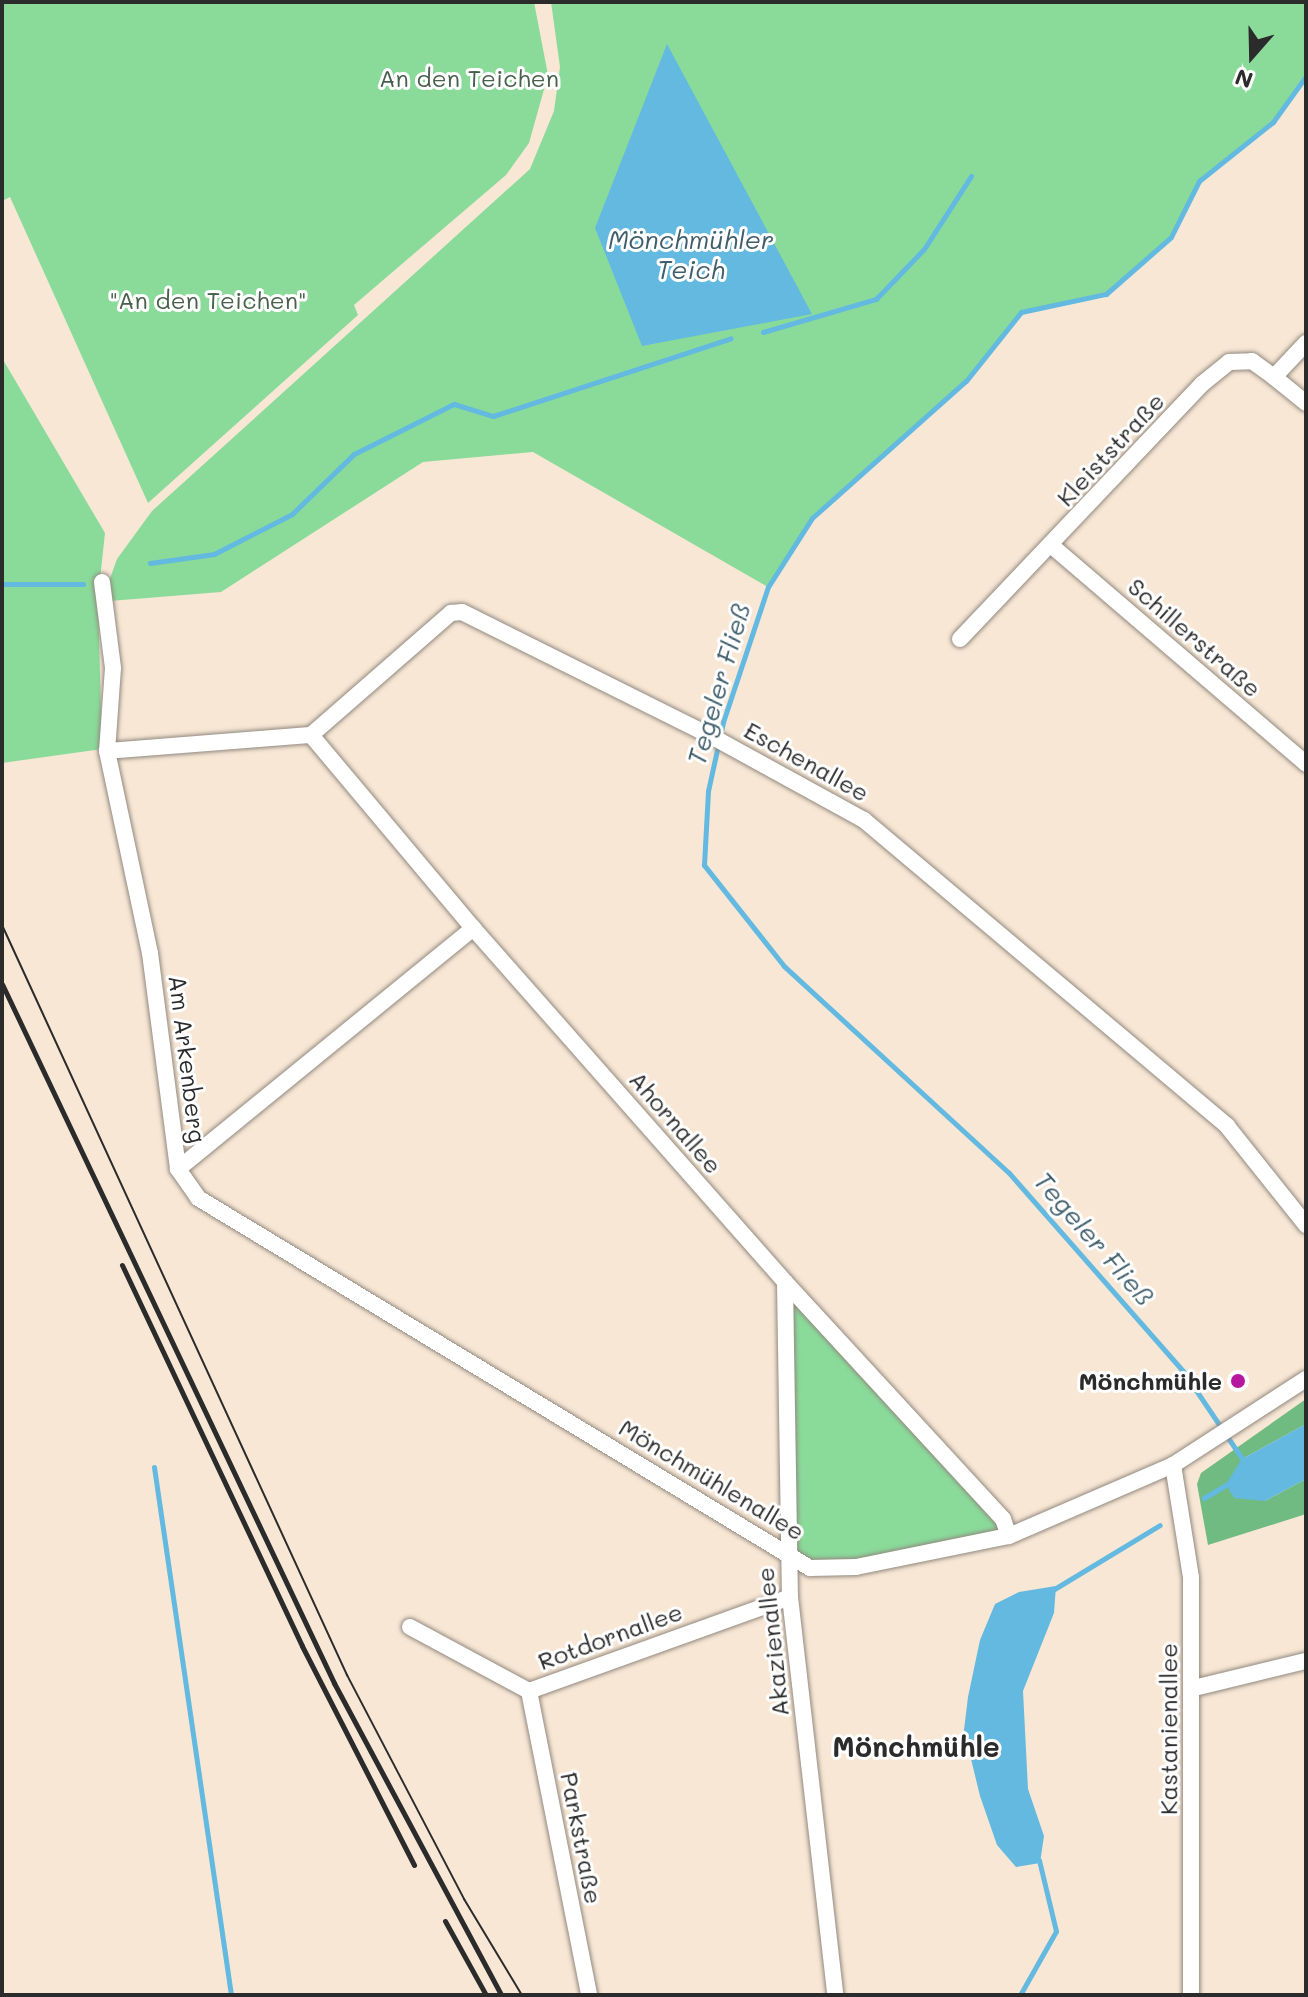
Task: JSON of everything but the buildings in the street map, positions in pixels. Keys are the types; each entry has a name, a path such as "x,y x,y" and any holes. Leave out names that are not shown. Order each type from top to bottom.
{"street":[{"path":"1274,377 1306,343"},
{"name":"Kleiststraße","path":"960,639 1229,362 1252,361 1306,403"},
{"name":"Schillerstraße","path":"1052,546 1306,764"},
{"name":"Am Arkenberg","path":"102,582 113,668 107,751 150,953 178,1169"},
{"name":"Eschenallee","path":"311,735 451,613 462,612 713,737 864,820 1227,1126 1306,1225"},
{"path":"107,751 311,735"},
{"name":"Ahornallee","path":"311,735 473,928 785,1282 1003,1519 1009,1536"},
{"name":"Am Arkenberg","path":"178,1169 473,928"},
{"name":"Mönchmühlenallee","path":"178,1169 198,1198 810,1568 856,1567 1009,1536 1173,1465 1218,1439 1306,1379"},
{"name":"Akazienallee","path":"785,1282 790,1597 835,1995"},
{"name":"Kastanienallee","path":"1173,1465 1191,1578 1194,1688 1191,1995"},
{"name":"Rotdornallee","path":"410,1627 529,1691 790,1597"},
{"path":"1194,1688 1306,1661"},
{"name":"Parkstraße","path":"529,1691 589,1995"}],"green space":[{"path":"2,2 534,2 548,75 529,143 506,175 354,305 358,315 148,503 10,197 2,201"},
{"path":"551,2 1306,2 1306,76 1273,122 1199,181 1171,237 1106,294 1020,313 966,381 812,518 768,587 533,452 423,462 221,592 110,601 108,584 117,559 152,511 530,169 554,111 560,67"},
{"path":"2,358 105,533 98,598 102,749 2,763"},
{"path":"787,1285 1007,1536 811,1567 790,1551"},
{"path":"1306,1399 1306,1424 1242,1459 1265,1501 1306,1479 1306,1514 1208,1545 1197,1484 1201,1473"}],"water":[{"name":"Mönchmühler Teich","path":"667,44 812,314 642,346 595,228"},
{"path":"1306,1424 1306,1479 1265,1501 1234,1498 1226,1484 1242,1459"},
{"path":"1056,1586 1054,1613 1023,1691 1028,1789 1044,1836 1040,1863 1016,1867 997,1845 980,1796 964,1730 968,1697 980,1640 995,1604 1019,1592"}],"waterway":[{"name":"Tegeler Fließ","path":"1245,1463 1183,1371 1009,1173 784,966 704,865 708,791 723,722 768,587 812,518 966,381 1021,312 1106,294 1171,237 1199,181 1273,122 1306,76"},
{"path":"763,332 876,299 924,249 971,176"},
{"path":"150,563 214,554 292,514 354,454 454,404 493,416 731,338"},
{"path":"2,584 83,584"},
{"path":"154,1467 231,1995"},
{"path":"1204,1498 1231,1482"},
{"path":"1051,1591 1160,1525"},
{"path":"1020,1995 1056,1931 1039,1860"}],"tram line":[{"path":"2,925 347,1675 464,1899 522,1995"}],"railway":[{"path":"2,984 334,1683 501,1995"},
{"path":"122,1265 302,1646 414,1865"},
{"path":"445,1921 486,1995"}],"place":[{"name":"Mönchmühle","path":"1238,1381"}],"district":[{"name":"Mönchmühle","path":"916,1746"}],"park label":[{"name":"An den Teichen","path":"469,78"},
{"name":"\"An den Teichen\"","path":"208,300"}]}
